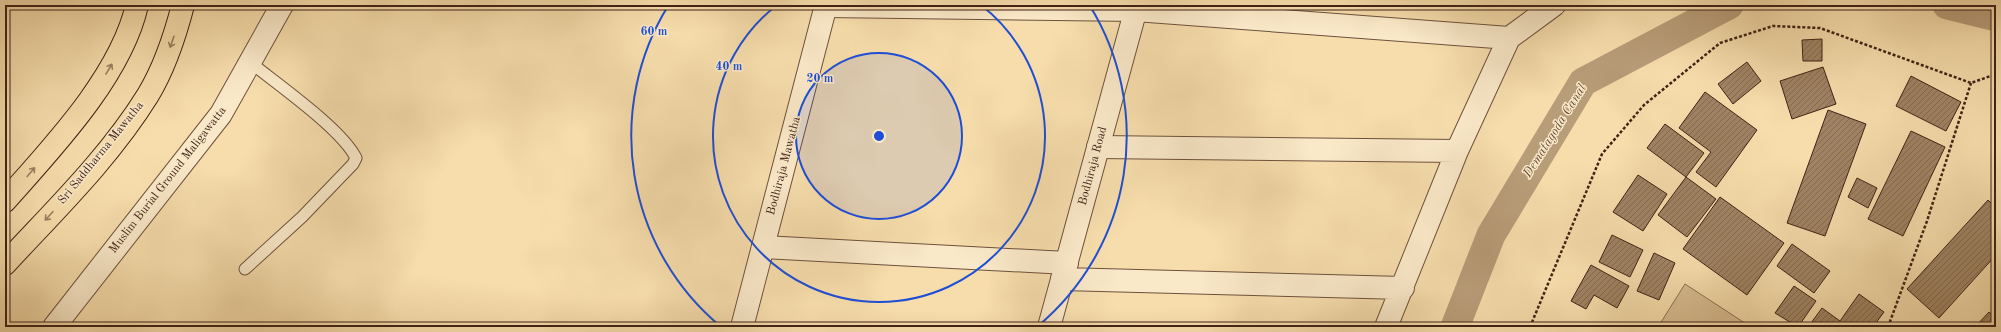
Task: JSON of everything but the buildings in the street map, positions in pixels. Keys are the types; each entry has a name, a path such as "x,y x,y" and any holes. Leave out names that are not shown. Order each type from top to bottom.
{"highway":[{"path":"5,201 61,136 95,91 126,39 137,5"},
{"name":"Sri Saddharma Mawatha","path":"5,264 80,182 137,112 167,57 183,5"}],"street":[{"name":"Muslim Burial Ground Maligawatta","path":"54,327 221,114 282,5"},
{"path":"826,5 1136,7 1510,38"},
{"name":"Bodhiraja Mawatha","path":"742,327 826,5"},
{"path":"1386,327 1457,151 1510,38 1554,5"},
{"name":"Bodhiraja Road","path":"1049,327 1136,7"},
{"path":"1098,147 1457,151"},
{"path":"763,247 1064,271 1403,288"}],"lane":[{"path":"245,269 302,217 353,164 356,158 353,150 328,125 250,62"}],"path":[{"path":"1530,327 1602,154 1644,105 1720,43 1773,26 1820,28 1971,83 1996,74"},
{"path":"1888,327 1927,221 1971,83"}],"shaded area":[{"path":"1685,284 1751,327 1658,327"}],"waterway":[{"name":"Dematagoda Canal","path":"1455,327 1491,235 1583,82 1729,5"},
{"name":"Dematagoda Canal","path":"1947,5 1996,17"}]}
